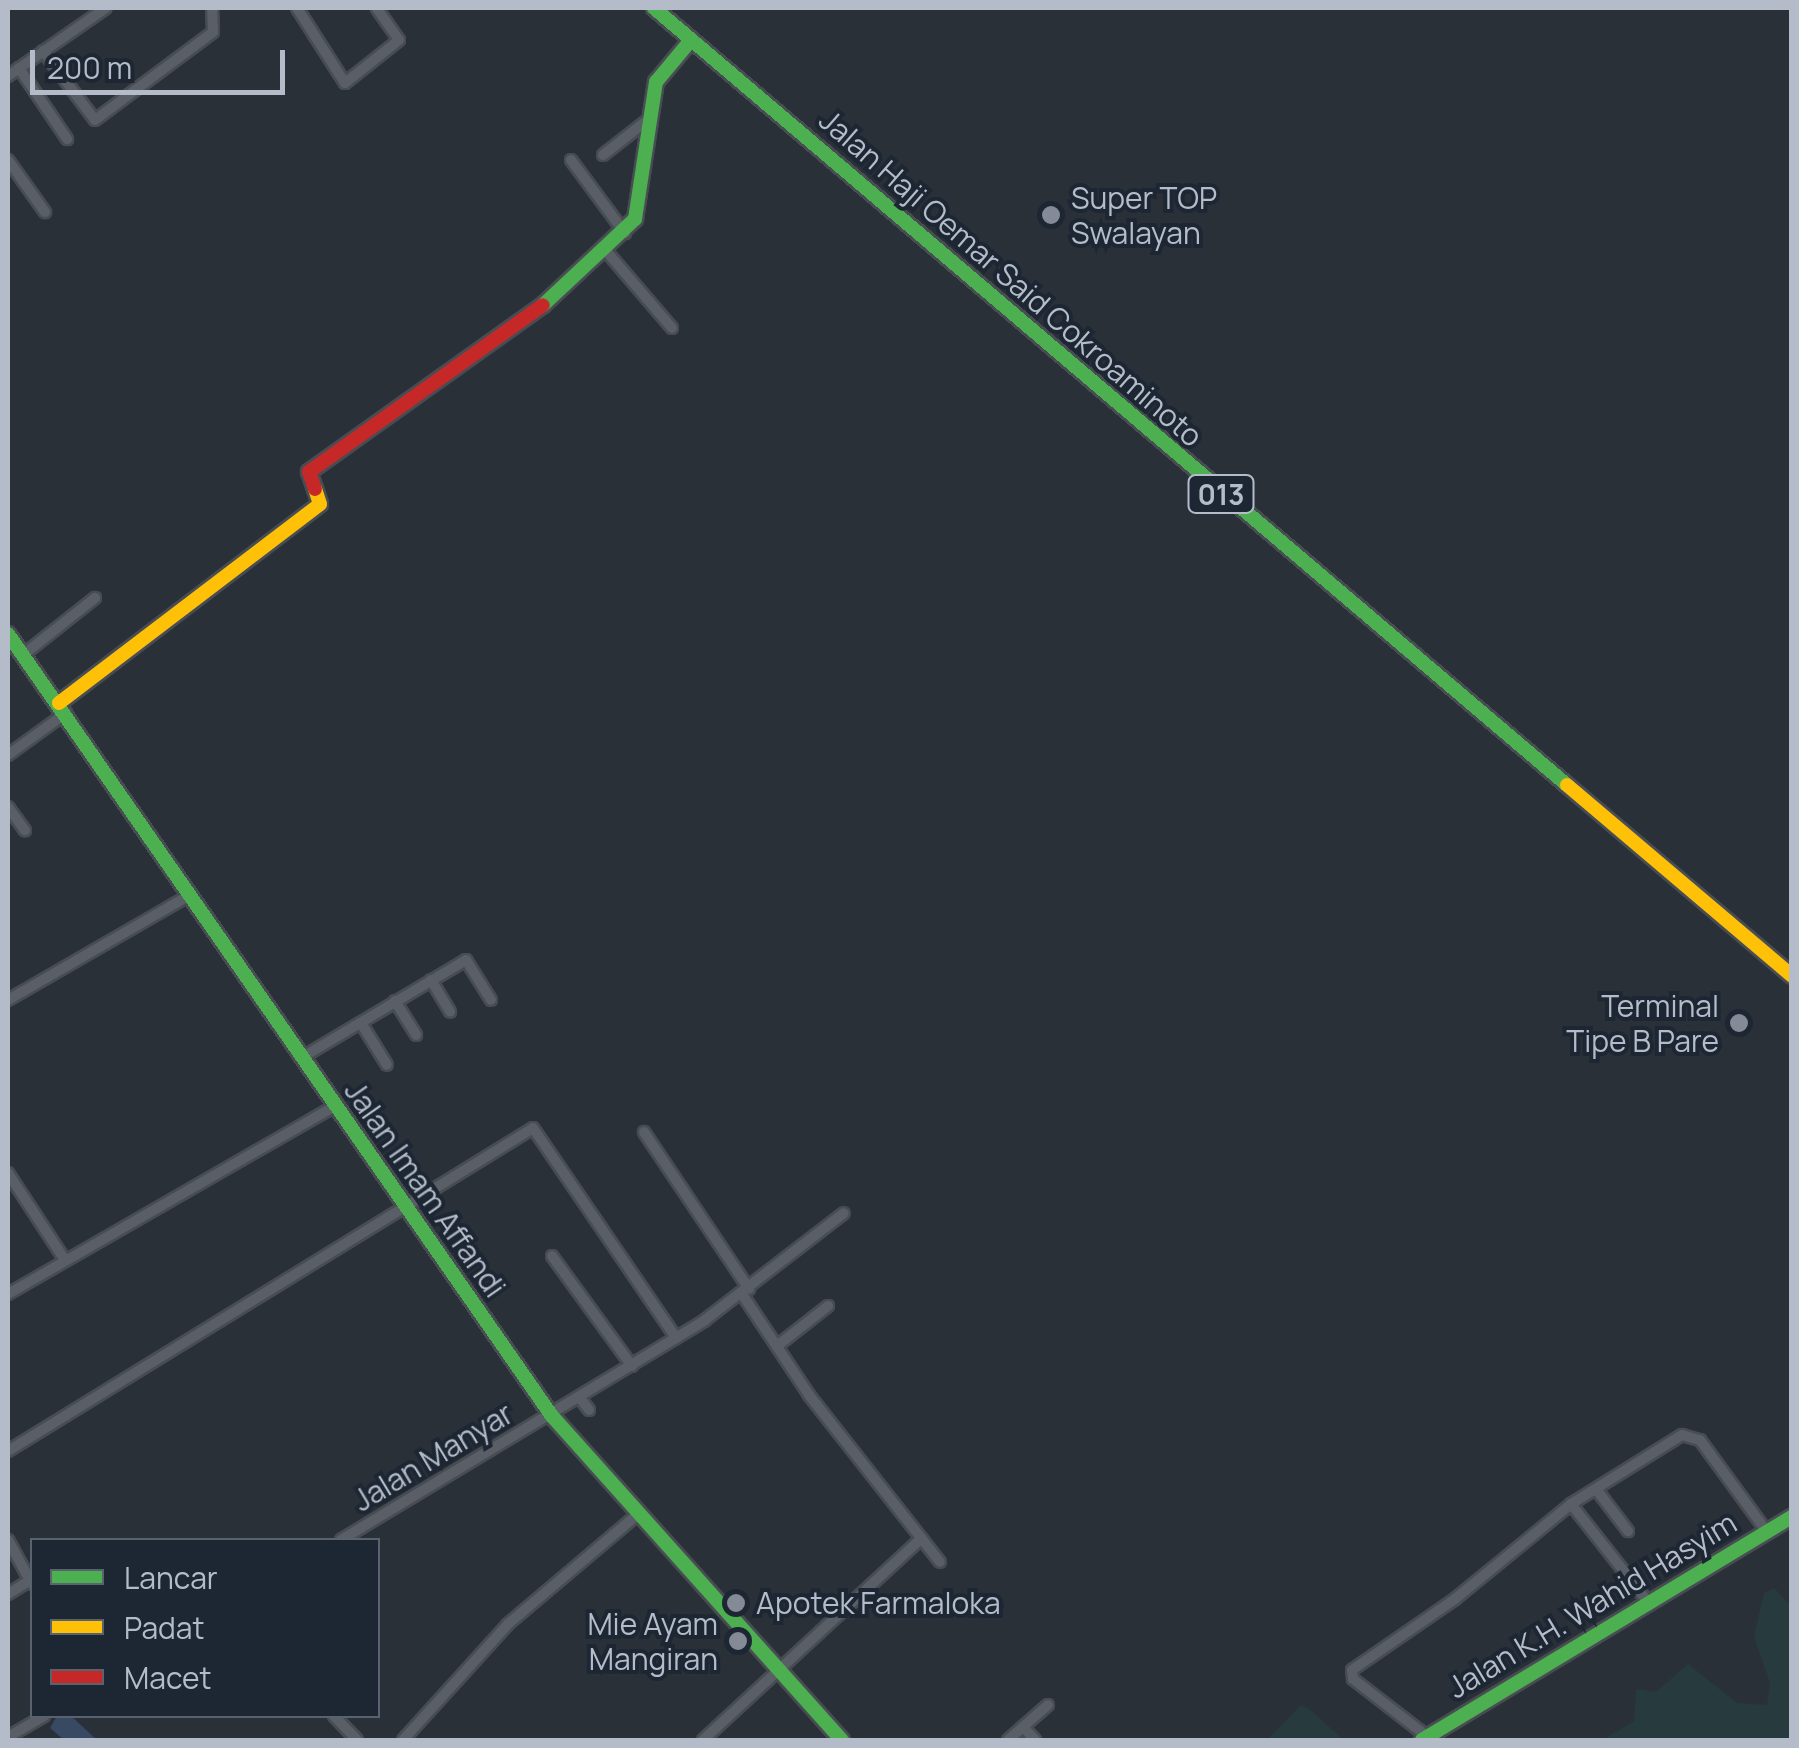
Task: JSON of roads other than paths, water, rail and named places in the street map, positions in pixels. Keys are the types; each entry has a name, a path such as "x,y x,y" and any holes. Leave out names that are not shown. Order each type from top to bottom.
{"street":[{"path":"8,76 106,8"},
{"path":"43,51 96,120 213,32 212,8"},
{"path":"297,8 345,83 400,40 376,8"},
{"name":"Jalan Haji Oemar Said Cokroaminoto","path":"654,8 1792,976"},
{"path":"8,755 320,504 309,472 498,340 607,252 634,219 656,82 690,40"},
{"path":"19,68 67,139"},
{"path":"603,155 649,119"},
{"path":"8,160 45,212"},
{"path":"572,160 625,233"},
{"path":"607,252 672,328"},
{"path":"23,655 95,598"},
{"name":"Jalan Imam Affandi","path":"8,634 552,1416 637,1516 842,1740"},
{"path":"8,807 25,830"},
{"path":"8,1000 190,895"},
{"path":"300,1058 466,960 491,1000"},
{"path":"430,980 450,1012"},
{"path":"396,1001 416,1035"},
{"path":"360,1023 387,1065"},
{"path":"8,1294 334,1107"},
{"path":"8,1451 537,1129 676,1338"},
{"path":"644,1132 776,1346 940,1562"},
{"path":"8,1173 65,1260"},
{"name":"Jalan Manyar","path":"343,1538 676,1338 745,1292 844,1213"},
{"path":"552,1256 632,1366"},
{"path":"776,1346 828,1306"},
{"path":"580,1398 589,1410"},
{"path":"1425,1739 1353,1679 1352,1670 1455,1599 1596,1489 1691,1433 1767,1532"},
{"path":"1596,1489 1628,1531"},
{"path":"1572,1504 1648,1602"},
{"path":"403,1740 508,1624 637,1516"},
{"name":"Jalan K.H. Wahid Hasyim","path":"1425,1739 1792,1517"},
{"path":"704,1740 922,1539"},
{"path":"8,1540 30,1578"},
{"path":"1008,1740 1048,1705"},
{"path":"8,1737 41,1718"},
{"path":"336,1718 357,1740"},
{"path":"1024,1727 1036,1740"}],"water":[{"path":"56,1718 73,1718 97,1740 64,1740 50,1728"}],"place":[{"name":"Super TOP Swalayan","path":"1051,215"},
{"name":"Terminal Tipe B Pare","path":"1739,1023"},
{"name":"Apotek Farmaloka","path":"736,1603"},
{"name":"Mie Ayam Mangiran","path":"738,1641"}]}
